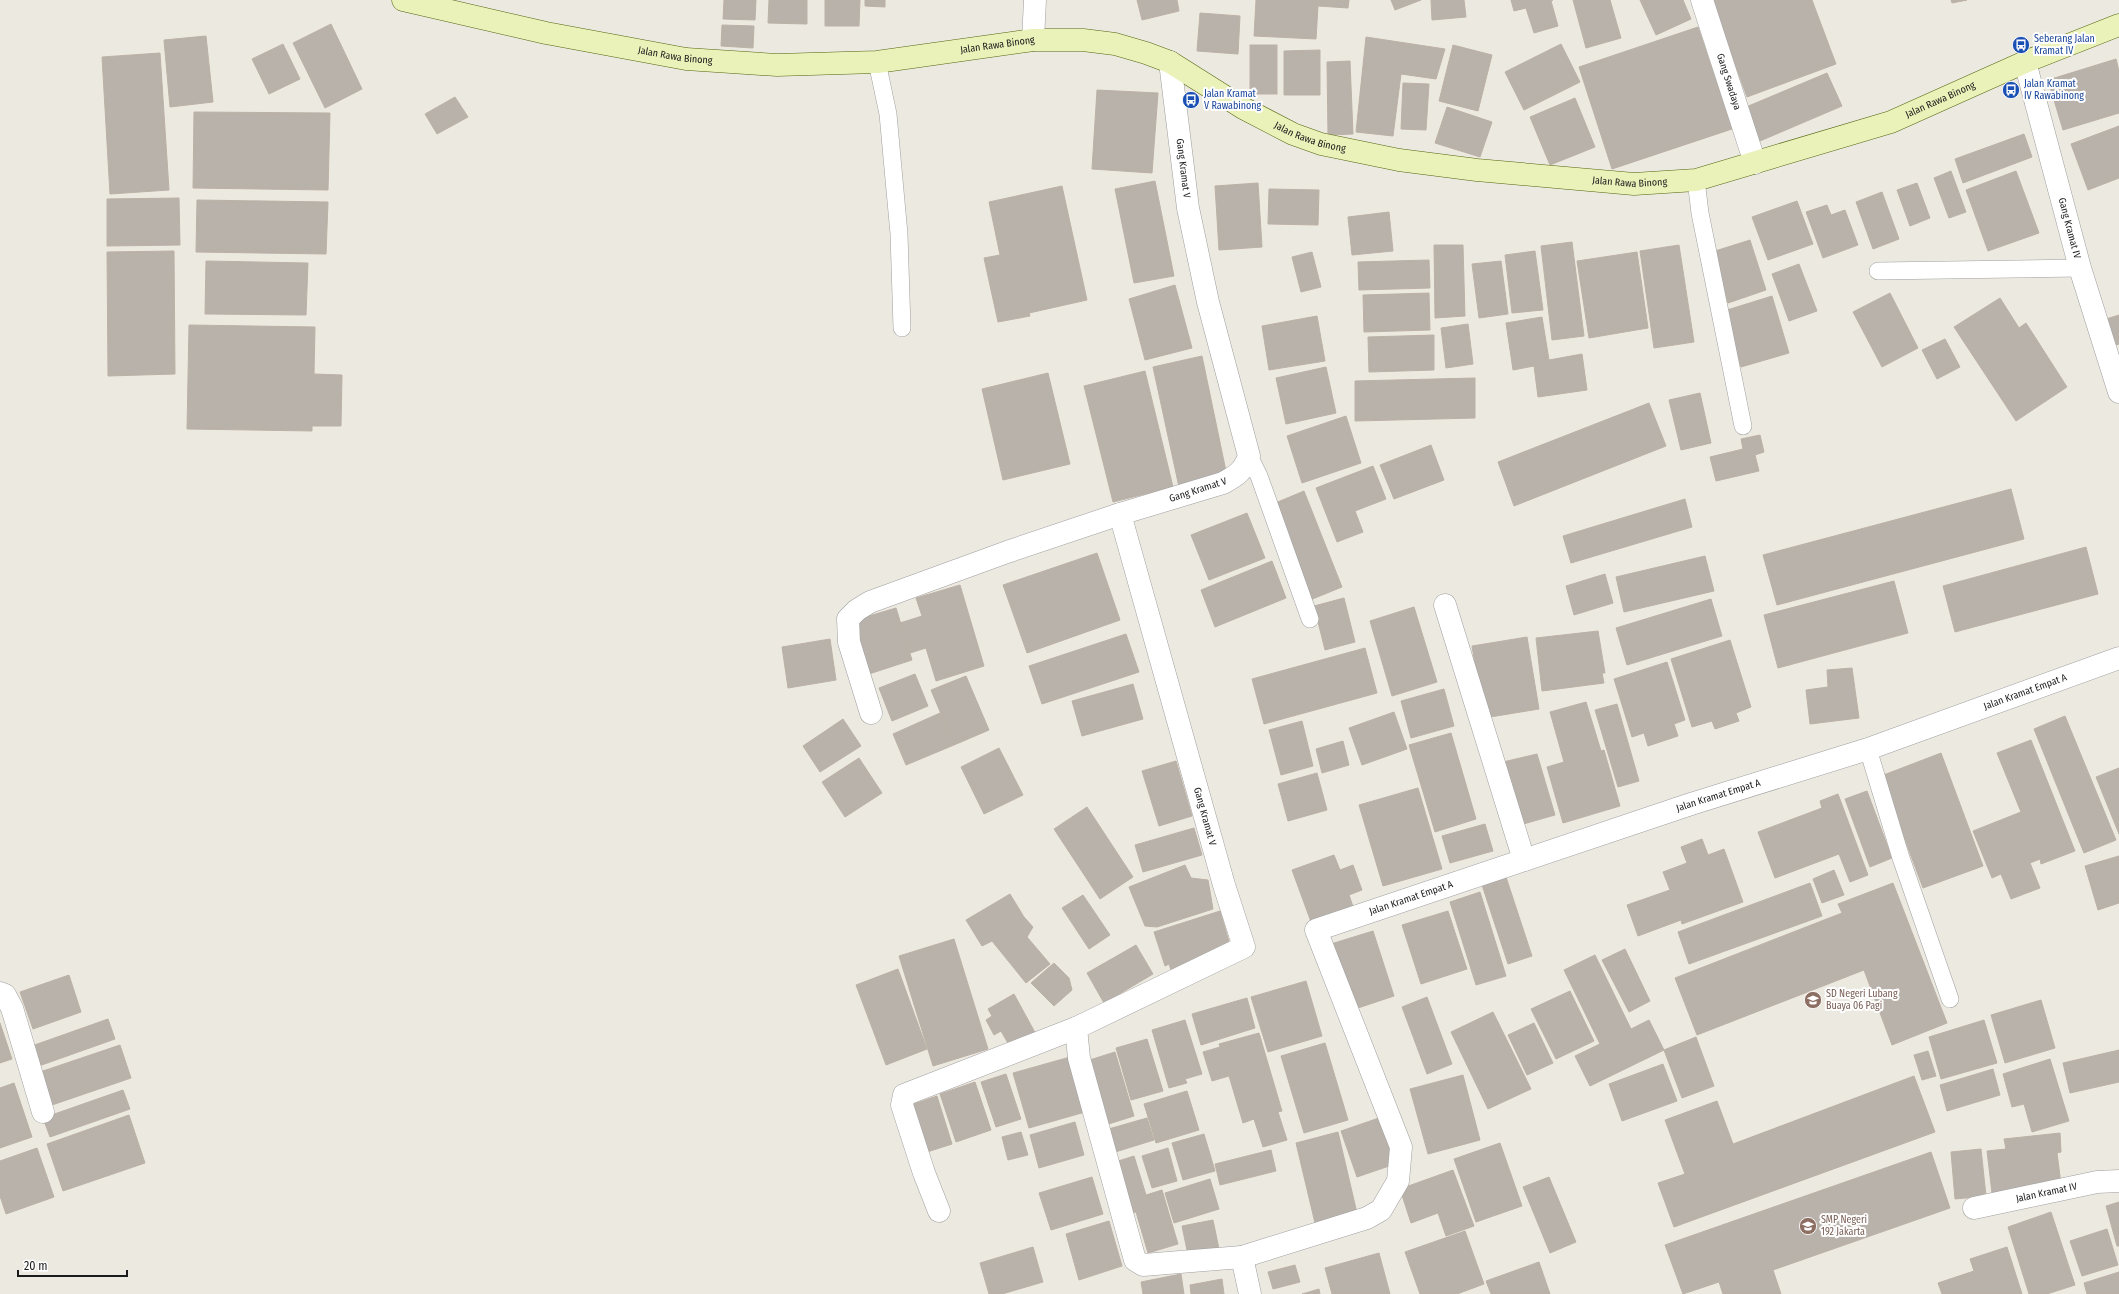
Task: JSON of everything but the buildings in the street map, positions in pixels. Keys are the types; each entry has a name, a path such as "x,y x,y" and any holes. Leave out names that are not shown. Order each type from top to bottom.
{"main road":[{"name":"Jalan Rawa Binong","path":"403,0 546,33 686,59 777,65 877,62 1033,40 1083,40 1115,44 1170,62 1243,108 1293,134 1321,144 1399,160 1580,180 1634,184 1696,180 1891,122 2026,62 2119,25"}],"street":[{"path":"1033,40 1035,0"},
{"name":"Gang Swadaya","path":"1702,0 1754,163"},
{"name":"Gang Kramat V","path":"1076,1028 1244,947 1224,885 1120,514 1223,483 1237,476 1245,466 1249,456 1208,302 1188,208 1170,62"},
{"name":"Gang Kramat IV","path":"2026,62 2080,268 2119,392"},
{"path":"871,713 849,642 848,619 857,610 870,602 1007,552 1120,514"},
{"path":"1446,605 1524,860"},
{"name":"Jalan Kramat Empat A","path":"1242,1257 1367,1218 1381,1210 1398,1181 1401,1147 1316,930 1699,802 1868,749 2119,658"},
{"path":"0,993 6,995 12,1008 43,1112"},
{"path":"939,1211 906,1119 902,1105 904,1095 1076,1028 1079,1058 1135,1260 1143,1265 1242,1257 1250,1294"},
{"name":"Jalan Kramat IV","path":"1974,1208 2096,1182 2119,1181"}],"lane":[{"path":"877,62 888,114 899,234 902,328"},
{"path":"1696,180 1700,213 1743,426"},
{"path":"1878,271 2080,268"},
{"path":"1249,456 1259,476 1310,620"},
{"path":"1868,749 1901,858 1950,999"}],"place":[{"name":"Seberang Jalan Kramat IV","path":"2021,45"},
{"name":"Jalan Kramat IV Rawabinong","path":"2011,90"},
{"name":"Jalan Kramat V Rawabinong","path":"1191,100"},
{"name":"SD Negeri Lubang Buaya 06 Pagi","path":"1813,1000"},
{"name":"SMP Negeri 192 Jakarta","path":"1808,1226"}]}
